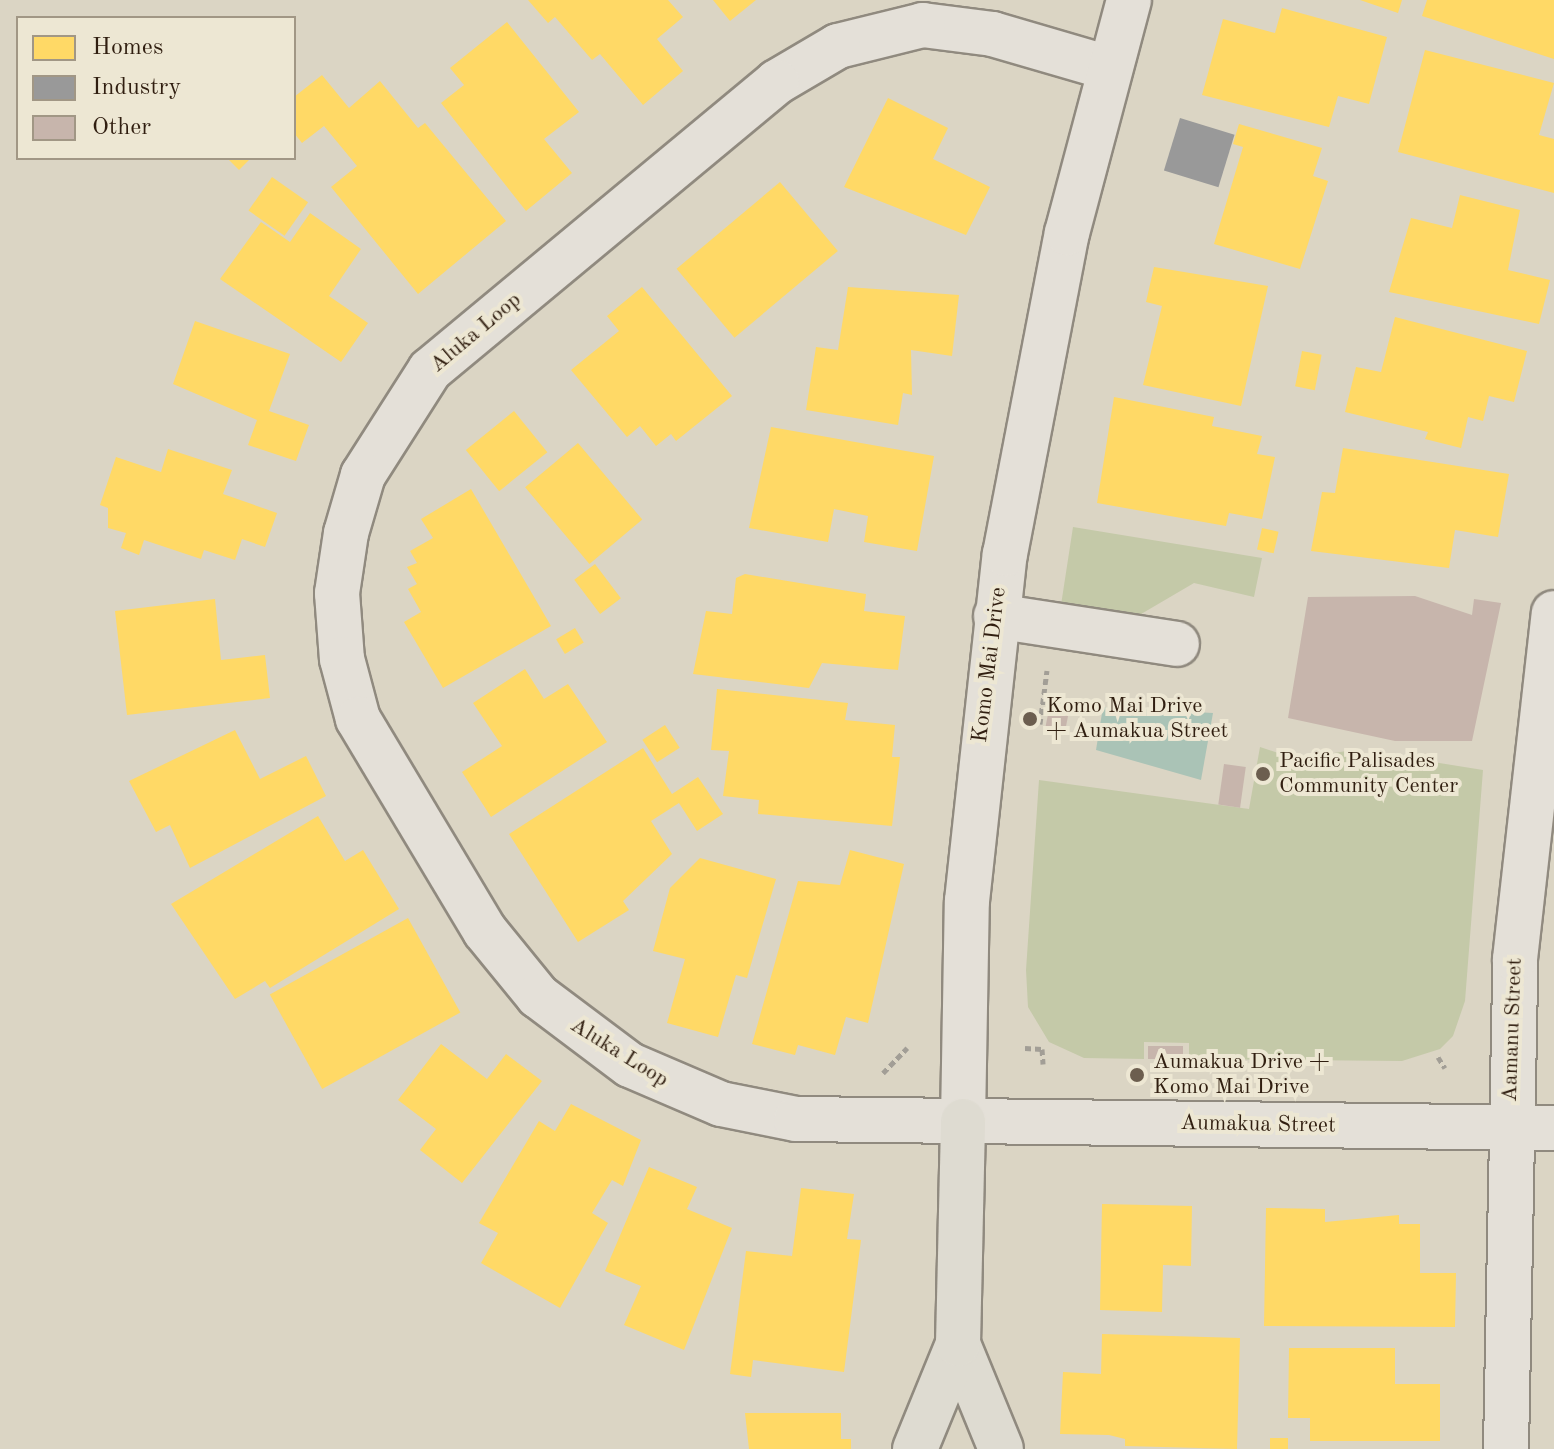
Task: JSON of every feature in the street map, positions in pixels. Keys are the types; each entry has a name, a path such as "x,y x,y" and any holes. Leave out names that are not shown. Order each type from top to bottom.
{"main road":[{"name":"Komo Mai Drive","path":"915,1449 958,1344 963,1121"},
{"name":"Komo Mai Drive","path":"958,1344 1001,1449"}],"street":[{"name":"Komo Mai Drive","path":"963,1121 967,901 996,616 1061,264 1109,68 1129,0"},
{"name":"Aluka Loop","path":"963,1121 796,1119 721,1104 630,1065 574,1026 485,931 385,771 358,719 342,659 337,593 363,475 430,370 777,82 838,46 923,25 993,34 1109,68"},
{"name":"Aamanu Street","path":"1506,1449 1510,1127 1542,798 1554,613"},
{"path":"996,616 1177,644"},
{"name":"Aumakua Street","path":"963,1121 1554,1128"}],"path":[{"path":"883,1073 907,1048"},
{"path":"1025,1048 1042,1049 1043,1064"},
{"path":"1438,1057 1445,1068"}],"shaded area":[{"path":"1073,527 1262,558 1254,597 1194,583 1136,617 1061,605"},
{"path":"1103,707 1213,713 1201,780 1096,750"},
{"path":"1260,747 1296,759 1353,750 1374,764 1377,753 1483,770 1465,1001 1453,1036 1440,1049 1402,1061 1189,1059 1189,1043 1144,1042 1144,1059 1084,1058 1049,1042 1028,1007 1026,970 1039,780 1249,809"}],"building: Homes":[{"path":"528,0 668,0 683,17 657,39 683,71 643,105 600,54 592,60 555,17 548,23"},
{"path":"713,0 756,0 730,21"},
{"path":"1360,0 1402,0 1398,13"},
{"path":"1427,0 1554,0 1554,59 1422,16"},
{"path":"1282,8 1387,37 1369,104 1338,96 1329,127 1202,95 1223,19 1275,33"},
{"path":"507,22 579,112 544,139 572,173 526,211 441,103 464,85 450,68"},
{"path":"1425,50 1554,83 1539,135 1554,139 1554,193 1398,152"},
{"path":"322,75 349,108 380,81 418,128 425,123 506,221 418,294 331,187 357,166 324,126 302,143 296,136 296,95"},
{"path":"888,98 948,128 933,159 990,187 966,235 844,187"},
{"path":"1239,124 1322,148 1313,176 1328,181 1300,269 1214,244 1243,147 1233,144"},
{"path":"229,160 249,160 239,170"},
{"path":"272,177 308,202 285,236 248,211"},
{"path":"780,182 838,251 734,338 677,269"},
{"path":"1460,195 1520,210 1508,270 1550,280 1539,324 1389,292 1411,218 1452,228"},
{"path":"310,213 361,249 329,296 368,323 341,362 220,279 261,222 290,242"},
{"path":"1154,267 1268,286 1241,406 1143,385 1162,306 1146,302"},
{"path":"642,287 732,396 676,441 671,434 656,446 640,426 627,437 571,370 619,331 607,316"},
{"path":"848,287 959,295 952,356 911,350 912,395 903,393 898,425 806,410 816,347 838,350"},
{"path":"1395,317 1527,351 1514,402 1489,396 1483,421 1468,417 1461,448 1425,439 1428,432 1345,412 1356,367 1381,372"},
{"path":"195,321 290,354 269,411 309,425 296,461 248,445 257,420 173,384"},
{"path":"1302,351 1322,355 1315,390 1295,386"},
{"path":"1114,397 1214,417 1212,426 1262,436 1257,454 1275,457 1262,519 1229,513 1226,526 1097,503"},
{"path":"514,411 547,452 499,491 466,450"},
{"path":"771,427 934,456 917,551 864,542 868,516 834,509 828,542 749,528"},
{"path":"578,443 642,520 589,564 525,487"},
{"path":"1343,448 1509,474 1498,537 1455,530 1449,568 1311,551 1322,492 1335,493"},
{"path":"168,449 232,470 223,494 277,513 265,547 242,539 235,560 204,550 201,559 144,540 139,555 121,548 126,533 108,528 108,508 100,505 116,457 161,472"},
{"path":"471,489 551,626 443,688 404,622 421,612 408,589 417,584 407,567 417,563 410,551 433,538 421,519"},
{"path":"1262,528 1279,532 1274,553 1257,549"},
{"path":"595,564 621,598 600,614 574,580"},
{"path":"745,574 866,594 864,611 905,616 898,670 822,663 809,688 693,674 706,611 732,614 736,578"},
{"path":"215,599 221,660 265,655 270,698 127,715 115,611"},
{"path":"575,628 584,643 565,654 556,639"},
{"path":"525,669 544,699 568,684 607,742 491,817 462,772 502,746 473,703"},
{"path":"717,689 848,703 845,720 895,725 892,757 900,757 892,826 758,814 759,800 723,796 729,751 711,750"},
{"path":"665,725 680,748 657,762 642,740"},
{"path":"235,730 260,779 306,756 326,796 190,868 170,825 156,832 129,781"},
{"path":"643,748 672,794 698,777 723,814 697,831 679,803 651,821 672,854 623,901 629,910 578,942 509,834"},
{"path":"318,816 345,861 363,850 399,909 270,988 265,981 235,999 171,904"},
{"path":"850,850 904,864 868,1023 846,1017 835,1055 798,1045 795,1055 752,1044 798,881 840,885"},
{"path":"700,858 776,879 747,978 736,975 718,1037 667,1023 685,959 653,951 670,888"},
{"path":"408,918 460,1012 322,1089 270,995"},
{"path":"441,1044 487,1079 506,1054 542,1081 462,1183 420,1150 436,1129 398,1100"},
{"path":"571,1104 641,1140 623,1186 612,1180 592,1213 608,1223 560,1308 481,1263 498,1233 479,1223 539,1121 555,1131"},
{"path":"649,1167 697,1187 687,1209 732,1228 684,1350 624,1325 641,1286 605,1271"},
{"path":"801,1188 854,1194 847,1239 861,1240 844,1372 753,1360 751,1377 730,1374 746,1251 792,1256"},
{"path":"1102,1204 1192,1206 1191,1266 1163,1265 1162,1312 1100,1310"},
{"path":"1266,1208 1325,1209 1325,1222 1399,1215 1399,1224 1420,1224 1420,1273 1456,1273 1455,1327 1264,1326"},
{"path":"1102,1334 1240,1338 1237,1449 1125,1446 1125,1439 1109,1435 1060,1434 1063,1372 1101,1374"},
{"path":"1289,1348 1395,1348 1395,1384 1440,1384 1440,1441 1310,1441 1310,1418 1288,1418"},
{"path":"745,1413 841,1413 841,1439 851,1439 851,1449 749,1449"},
{"path":"1270,1438 1288,1438 1288,1449 1270,1449"}],"building: Industry":[{"path":"1180,118 1235,135 1218,187 1164,171"}],"building: Other":[{"path":"1415,596 1472,615 1474,599 1501,603 1472,741 1395,741 1288,718 1308,597"},
{"path":"1049,709 1069,713 1065,733 1045,730"},
{"path":"1224,764 1246,767 1240,808 1218,805"},
{"path":"1148,1046 1183,1046 1183,1059 1148,1059"}],"place":[{"name":"Komo Mai Drive + Aumakua Street","path":"1030,719"},
{"name":"Pacific Palisades Community Center","path":"1263,774"},
{"name":"Aumakua Drive + Komo Mai Drive","path":"1137,1075"}]}
